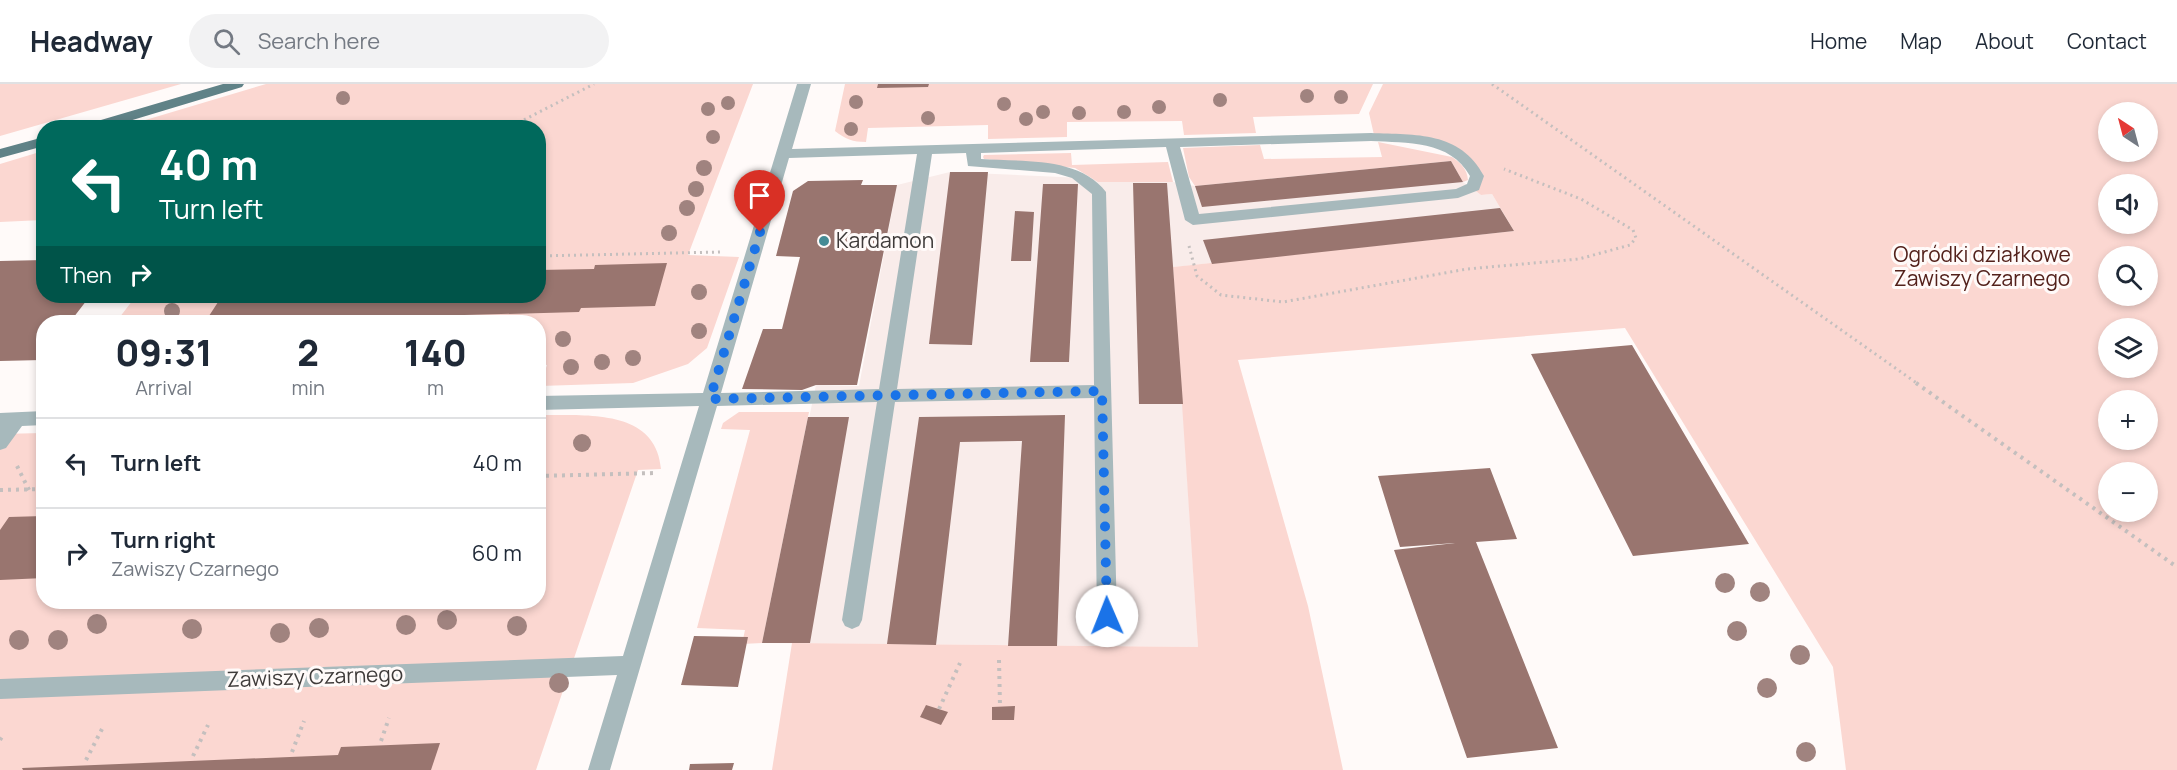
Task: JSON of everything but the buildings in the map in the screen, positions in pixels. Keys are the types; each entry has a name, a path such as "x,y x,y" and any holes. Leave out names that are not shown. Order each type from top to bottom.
{"main road":[{"path":"116,120 237,84"},
{"path":"0,154 36,143"}],"street":[{"path":"599,770 804,84"},
{"path":"783,154 1371,137 1432,143 1458,152 1464,156 1477,176 1474,187 1458,193 1193,220 1172,143"},
{"path":"974,149 973,163 1056,169 1077,175 1099,192 1107,616"},
{"path":"852,620 925,150"},
{"path":"546,403 1102,391"},
{"path":"0,443 8,420 36,418"},
{"name":"Zawiszy Czarnego","path":"0,689 630,665"}],"path":[{"path":"524,120 594,84"},
{"path":"1492,84 2177,567"},
{"path":"1193,220 1188,242 1197,276 1221,295 1283,302 1467,269 1579,259 1630,245 1636,238 1633,230 1581,198 1458,152"},
{"path":"546,256 690,251 754,252"},
{"path":"546,476 688,472"},
{"path":"0,490 36,489"},
{"path":"999,660 1000,706"},
{"path":"939,709 960,663"},
{"path":"381,741 389,718"},
{"path":"292,752 304,722"},
{"path":"193,756 208,725"},
{"path":"86,760 102,729"},
{"path":"0,740 4,733"}],"shaded area":[{"path":"1451,161 1463,182 1481,195 1492,194 1514,231 1174,267 1198,647 762,643 816,385 859,386 897,185 950,172 1173,182 1195,186"}],"green space":[{"path":"0,84 181,84 56,120 36,120 36,126 0,136"},
{"path":"266,84 753,84 688,255 739,257 707,348 688,364 633,383 546,386 546,315 121,315 131,303 546,303 546,120 145,120"},
{"path":"845,84 1373,84 1359,114 1253,117 1256,133 1184,135 1182,121 1067,122 1067,137 988,139 988,125 868,128 866,142 849,139 835,131"},
{"name":"Ogródki działkowe Zawiszy Czarnego","path":"1383,84 2177,84 2177,770 1846,770 1833,667 1625,328 1238,360 1308,606 1343,770 772,770 792,643 1198,647 1173,267 1514,231 1492,194 1481,195 1473,189 1476,188 1461,151 1374,135 1369,113"},
{"path":"1378,142 1452,157 1463,167 1468,180 1463,182 1451,161 1195,186 1189,177 1183,148 1260,145 1264,159 1382,157"},
{"path":"36,153 36,220 0,222 0,164"},
{"path":"1071,153 1072,165 1168,162 1173,182 1098,182 1075,168 984,159 983,157 984,155"},
{"path":"739,412 809,412 762,643 742,644 745,630 697,628 750,430 721,429 723,423"},
{"path":"546,415 595,416 632,425 646,435 656,449 661,469 638,470 536,770 0,770 0,434 36,433 36,609 546,609"}],"place":[{"name":"Kardamon","path":"824,241"}],"route":[{"path":"760,232 710,399 1102,391 1107,616"}]}
